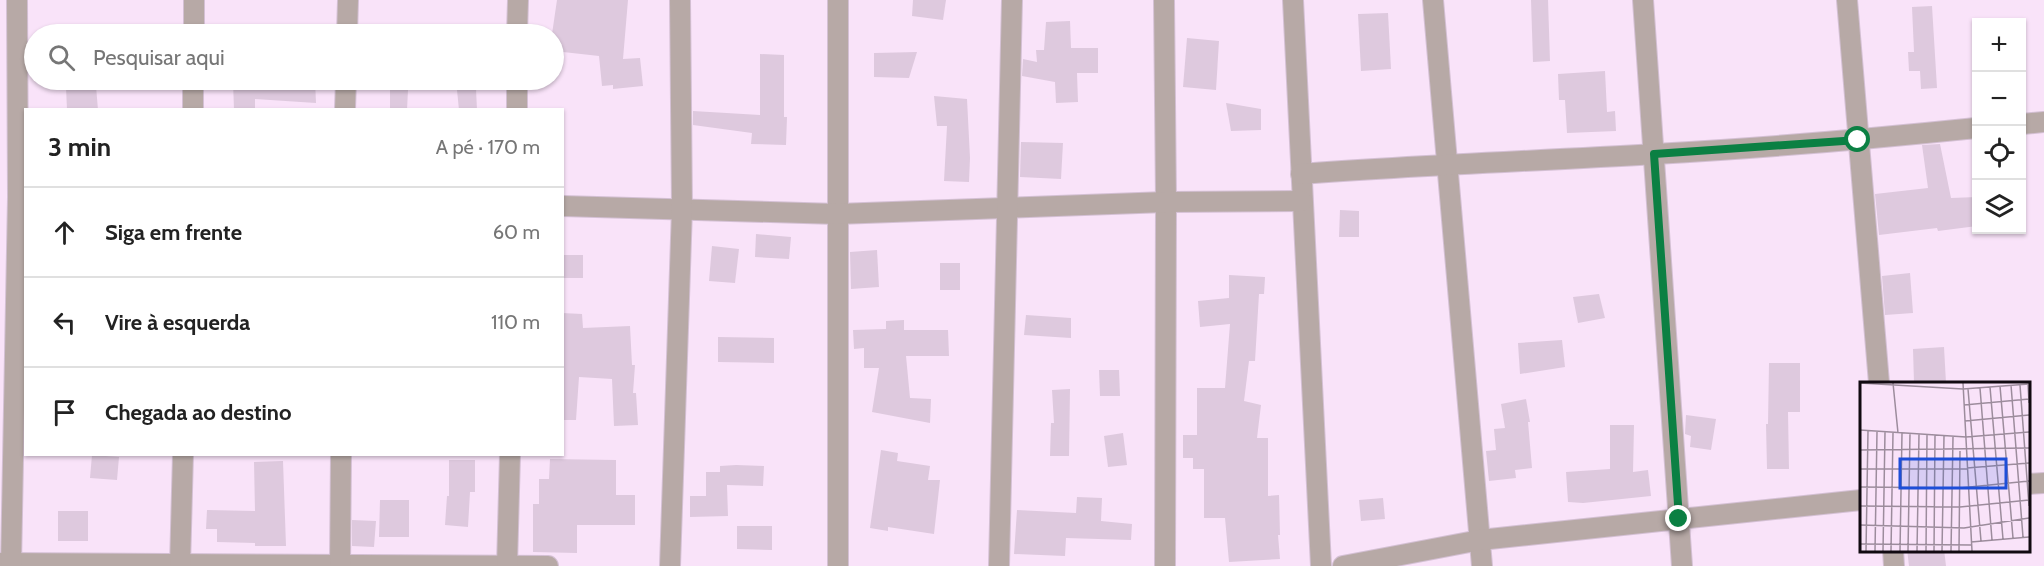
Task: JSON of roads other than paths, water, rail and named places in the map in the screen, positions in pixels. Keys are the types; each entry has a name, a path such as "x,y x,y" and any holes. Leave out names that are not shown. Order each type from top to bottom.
{"street":[{"path":"17,0 7,564 548,566"},
{"path":"194,0 194,24"},
{"path":"347,24 348,0"},
{"path":"517,24 518,0"},
{"path":"670,566 682,209 680,0"},
{"path":"838,0 838,566"},
{"path":"999,566 1012,0"},
{"path":"1164,0 1165,566"},
{"path":"1293,0 1321,566"},
{"path":"1432,0 1482,566"},
{"path":"1643,0 1682,566"},
{"path":"1847,0 1879,382"},
{"path":"193,90 193,108"},
{"path":"345,108 346,90"},
{"path":"517,90 517,108"},
{"path":"2026,124 2044,122"},
{"path":"1300,174 1654,154 1858,140 1972,129"},
{"path":"564,206 837,214 1166,202 1302,201"},
{"path":"180,566 183,456"},
{"path":"340,565 341,456"},
{"path":"507,566 510,456"},
{"path":"2029,484 2044,483"},
{"path":"1343,566 1480,540 1860,500"},
{"path":"1893,551 1894,566"}]}
